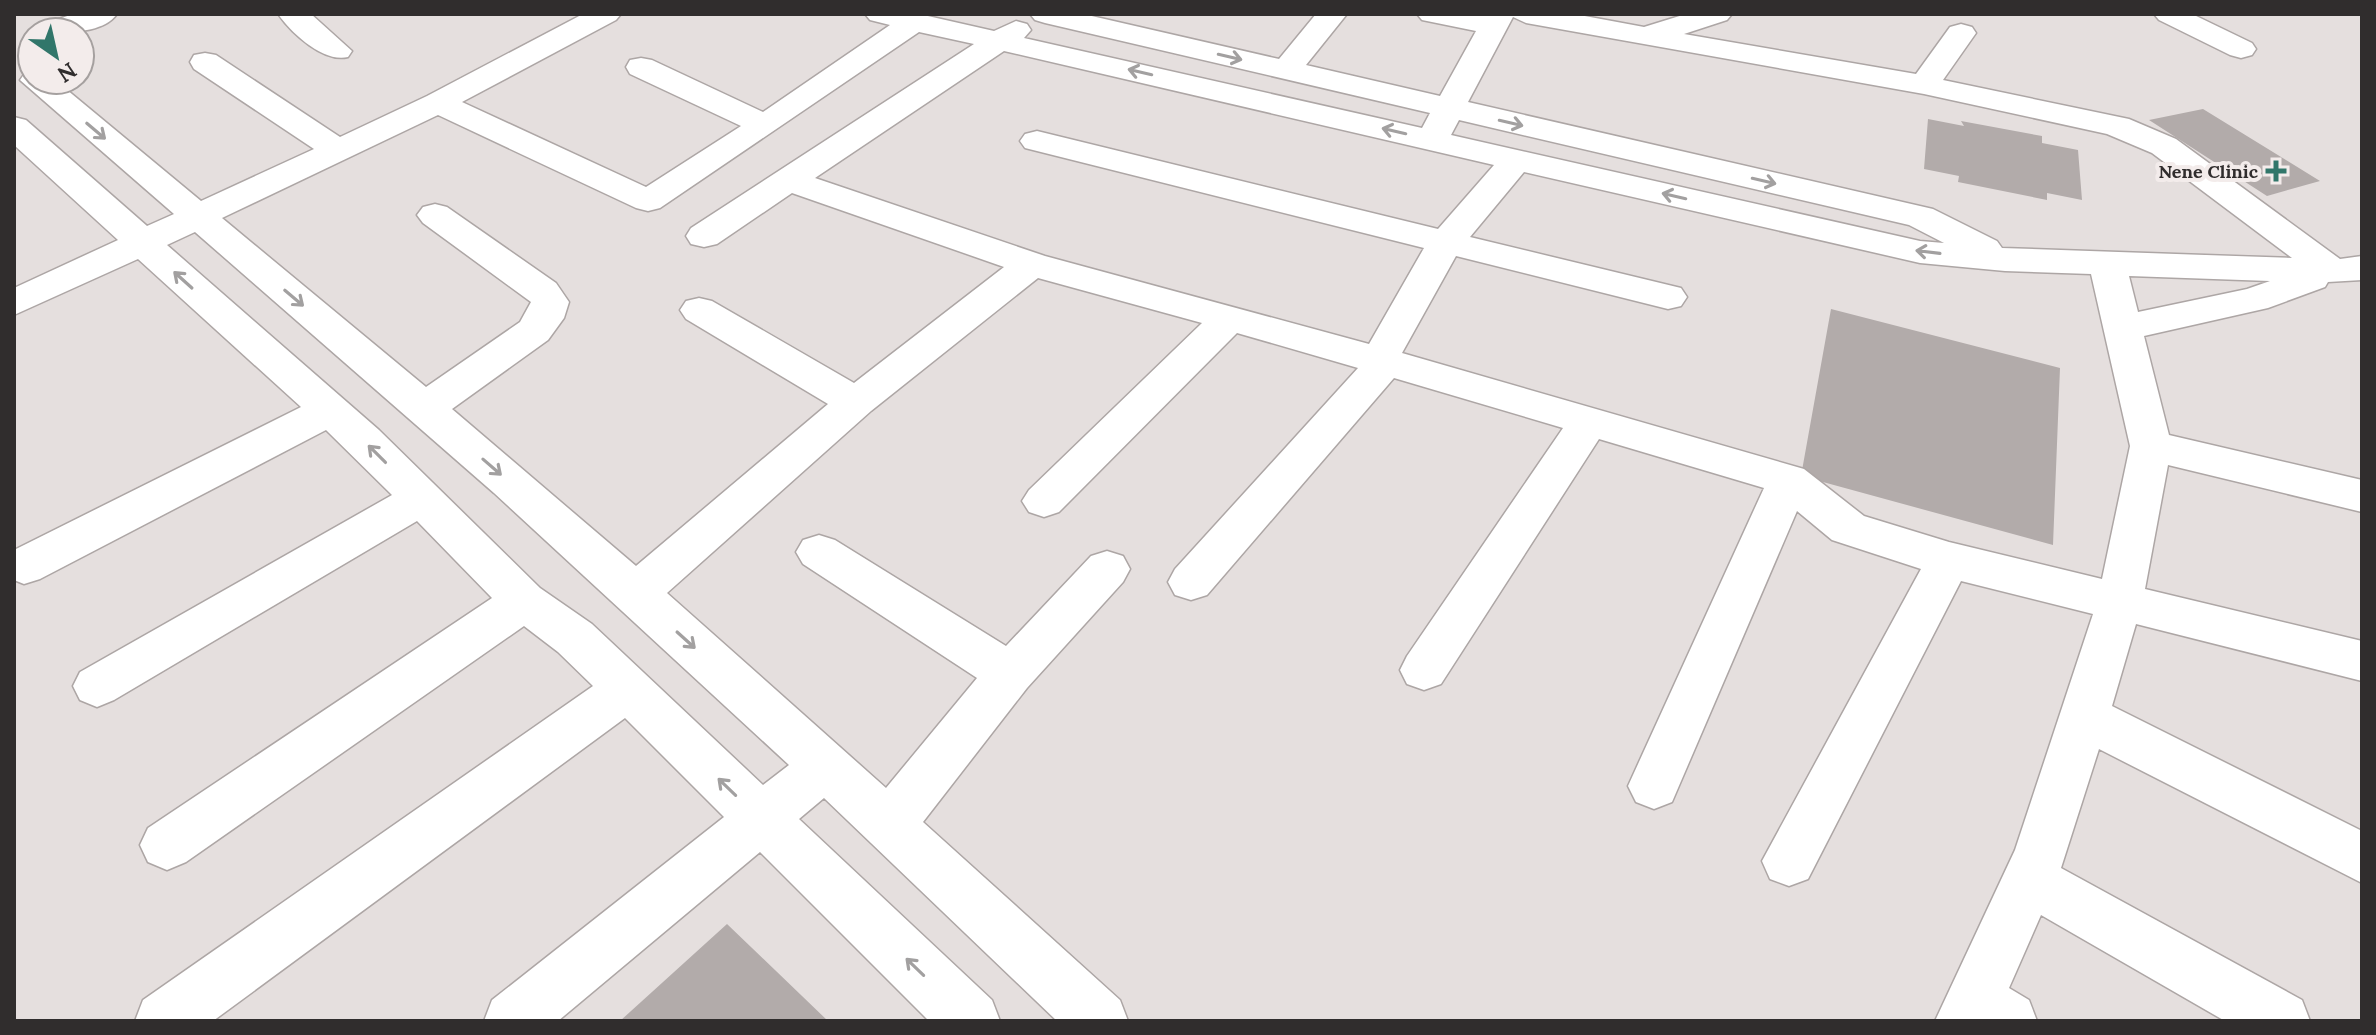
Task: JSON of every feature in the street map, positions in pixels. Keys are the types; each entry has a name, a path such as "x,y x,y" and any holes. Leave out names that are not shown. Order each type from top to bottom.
{"street":[{"path":"293,14 337,51"},
{"path":"14,303 438,103 606,14"},
{"path":"880,14 1920,252 2005,260 2348,270"},
{"path":"704,236 1004,41 1035,14"},
{"path":"1045,14 1921,217 2005,260"},
{"path":"1286,70 1332,14"},
{"path":"1432,14 1497,20 1432,140"},
{"path":"1526,14 1924,85 2117,126 2164,146 2348,270"},
{"path":"1645,36 1717,14"},
{"path":"2169,14 2241,49"},
{"path":"438,103 648,201 914,22"},
{"path":"1924,85 1961,33"},
{"path":"205,62 336,149"},
{"path":"641,67 765,125"},
{"path":"73,96 195,215 425,408 827,765 1099,1021"},
{"path":"14,127 364,441 524,601 575,638 971,1021"},
{"path":"1037,141 1668,297"},
{"path":"1191,582 1382,362 1444,244 1515,161"},
{"path":"788,180 1032,264 1789,480 1848,528 1949,560 2362,661"},
{"path":"425,408 534,331 545,318 550,302 543,291 435,215"},
{"path":"1982,1014 2028,878 2041,853 2120,601 2151,446 2107,263"},
{"path":"635,594 857,401 1032,264"},
{"path":"2122,328 2255,299 2348,270"},
{"path":"699,310 857,401"},
{"path":"1044,501 1228,320"},
{"path":"24,566 328,411"},
{"path":"1424,670 1589,422"},
{"path":"2151,446 2362,496"},
{"path":"1654,786 1789,480"},
{"path":"97,686 422,498"},
{"path":"819,552 1010,674"},
{"path":"1789,861 1949,560"},
{"path":"888,825 1010,674 1107,569"},
{"path":"167,845 524,601"},
{"path":"164,1021 626,690"},
{"path":"2083,716 2362,858"},
{"path":"513,1021 827,765"},
{"path":"2028,878 2281,1021"}],"building":[{"path":"2203,109 2320,181 2267,196 2149,120"},
{"path":"1928,119 1964,126 1961,121 2042,136 2042,143 2078,150 2082,200 2047,193 2047,200 1958,182 1959,176 1924,169"},
{"path":"1831,309 2060,368 2053,545 1801,476"},
{"path":"727,924 828,1021 620,1021"}],"place":[{"name":"Nene Clinic","path":"2276,171"}]}
